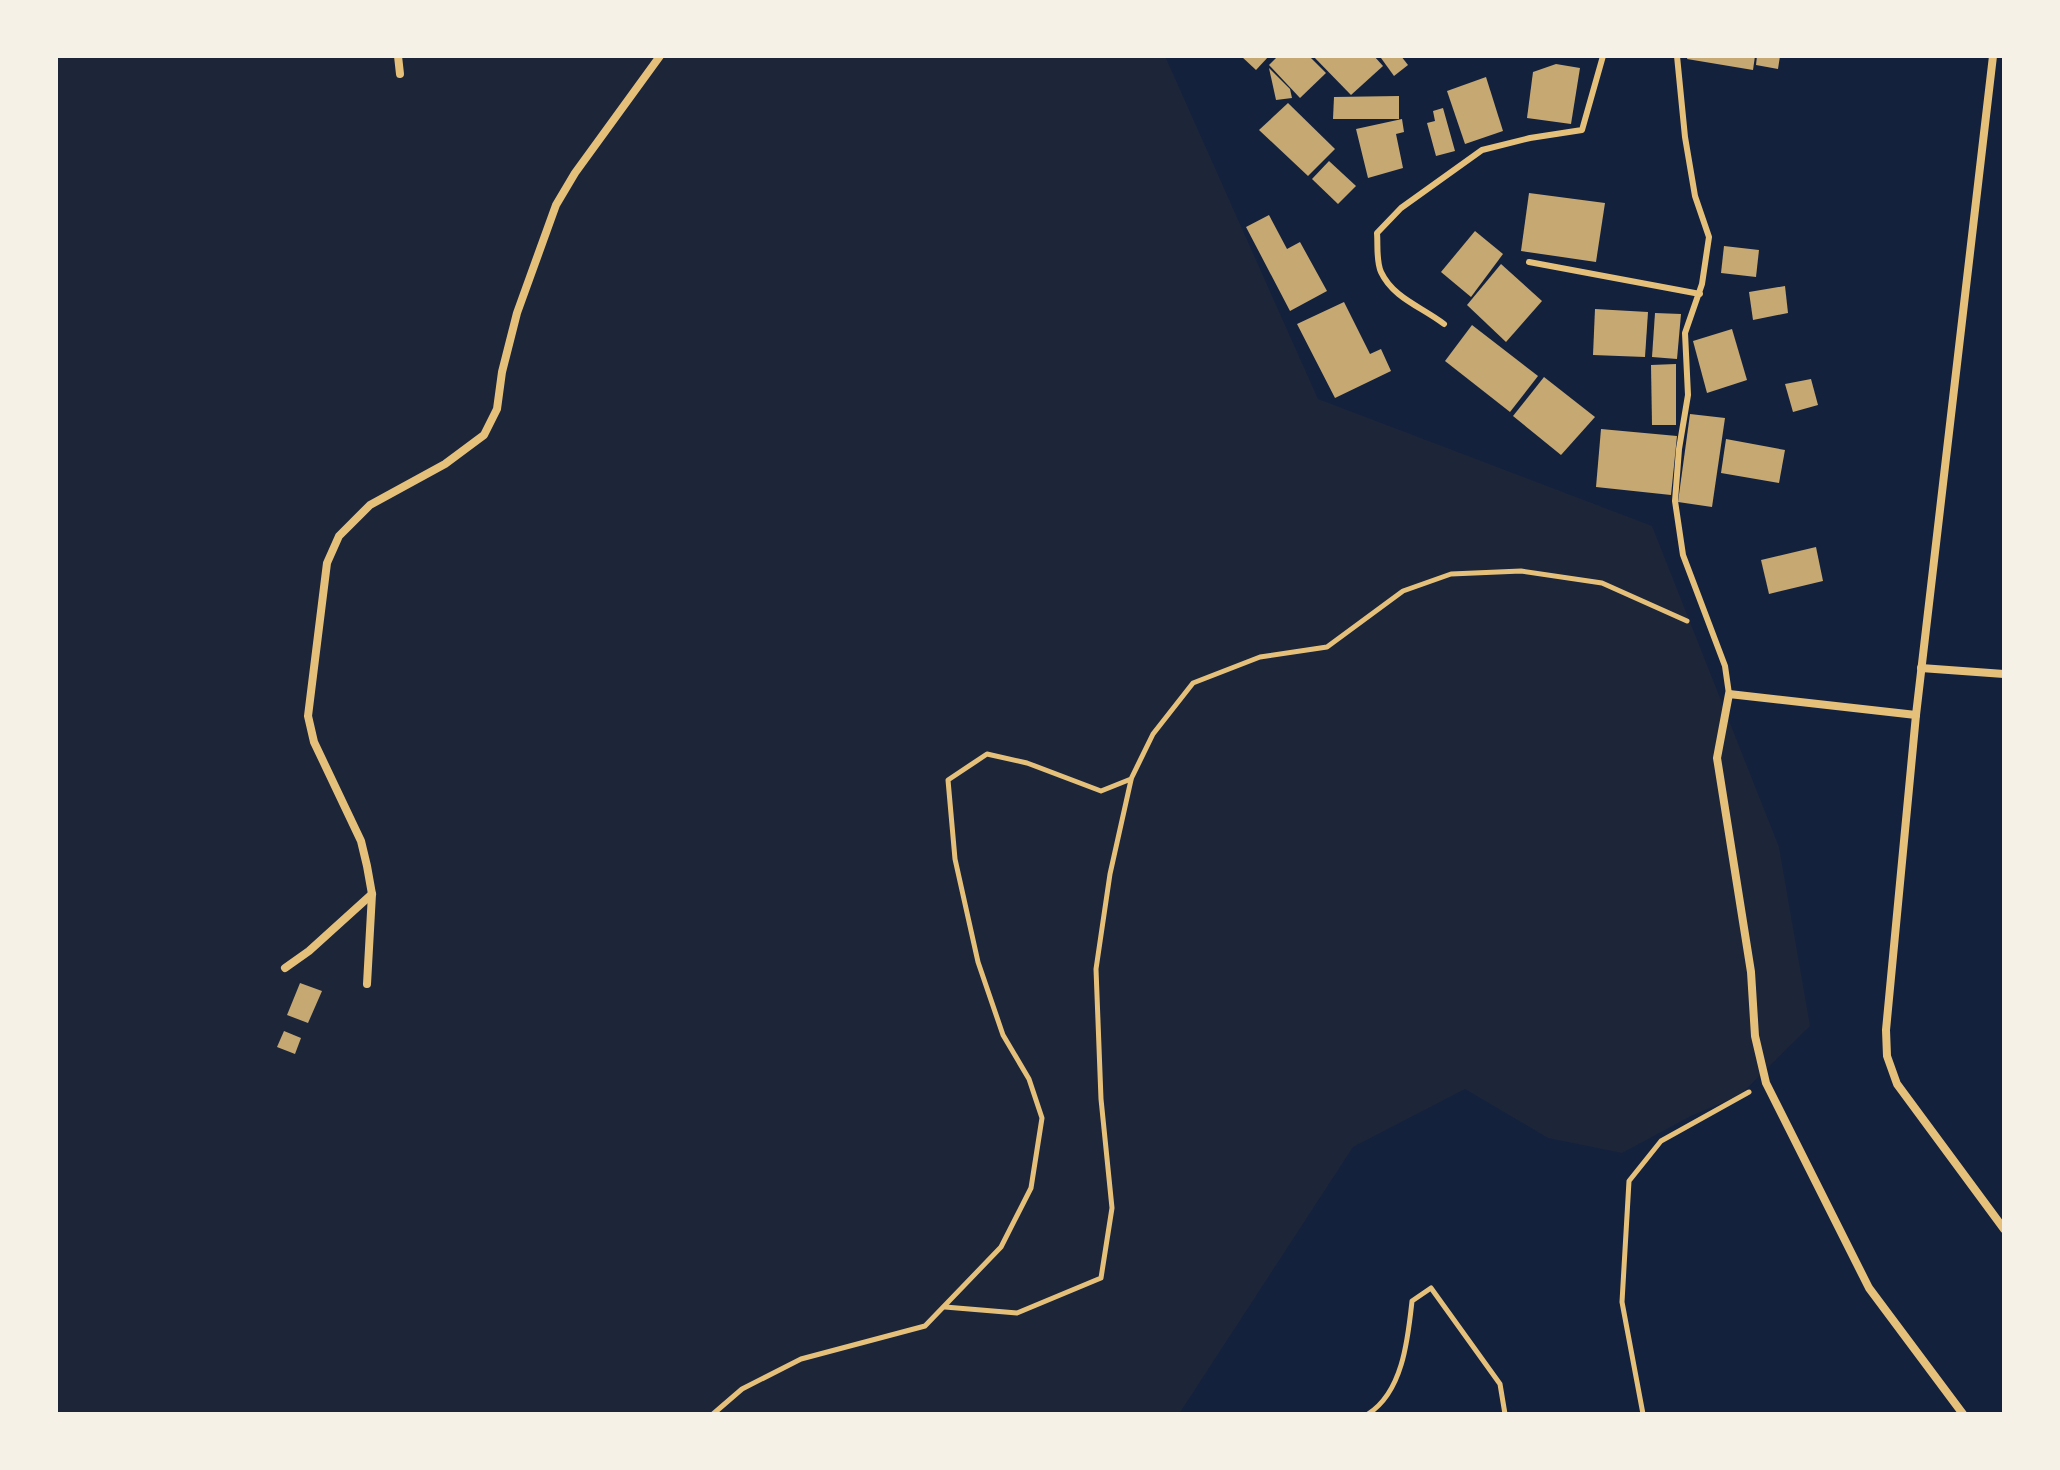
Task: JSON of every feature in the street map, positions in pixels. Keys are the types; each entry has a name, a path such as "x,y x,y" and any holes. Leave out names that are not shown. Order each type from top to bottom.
{"street":[{"path":"398,56 400,74"},
{"path":"367,984 372,894 361,841 314,742 308,716 327,563 339,536 370,505 445,464 484,435 497,409 502,372 517,313 556,205 575,173 660,56"},
{"path":"1993,56 1921,668 1886,1030 1887,1056 1897,1084 2004,1229"},
{"path":"1921,668 2004,674"},
{"path":"1916,715 1729,694 1717,758 1751,972 1755,1036 1766,1083 1869,1288 1963,1414"},
{"path":"285,968 309,951 372,894"}],"lane":[{"path":"1444,324 1396,294 1379,270 1377,233 1401,208 1482,150 1582,130 1603,56"},
{"path":"1677,56 1695,196 1709,237 1700,294 1685,333 1688,395 1675,501 1683,555 1725,666 1729,694"},
{"path":"1529,262 1700,294"}],"path":[{"path":"943,1307 1017,1313 1101,1278 1112,1208 1101,1099 1096,969 1110,874 1131,779 1153,734 1193,683 1260,657 1327,647 1403,591 1451,574 1521,571 1602,583 1713,633"},
{"path":"713,1414 742,1389 801,1359 925,1326 1001,1247 1031,1188 1042,1118 1029,1079 1003,1035 978,962 955,859 948,780 987,754 1027,763 1101,791 1131,779"},
{"path":"1643,1414 1622,1302 1629,1181 1661,1141 1766,1083"},
{"path":"1368,1414 1378,1408 1397,1376 1408,1338 1412,1301 1431,1288 1500,1384 1505,1414"}],"shaded area":[{"path":"56,56 1165,56 1318,399 1652,526 1779,847 1810,1026 1740,1095 1691,1116 1622,1153 1548,1138 1465,1089 1353,1147 1179,1414 56,1414"}],"building":[{"path":"1241,56 1269,56 1256,70"},
{"path":"1278,56 1309,56 1326,73 1300,98 1269,65"},
{"path":"1313,56 1374,56 1383,66 1351,95"},
{"path":"1401,56 1408,65 1394,76 1381,58"},
{"path":"1688,56 1755,56 1753,70 1687,59"},
{"path":"1757,56 1780,56 1778,69 1756,65"},
{"path":"1556,64 1580,68 1571,124 1527,118 1533,72"},
{"path":"1269,68 1290,89 1292,98 1276,100"},
{"path":"1486,77 1503,131 1465,144 1447,91"},
{"path":"1399,96 1399,119 1333,119 1334,97"},
{"path":"1288,103 1335,149 1308,176 1259,130"},
{"path":"1443,108 1455,151 1436,156 1427,123 1435,121 1433,111"},
{"path":"1402,119 1404,132 1396,134 1403,168 1368,178 1356,129"},
{"path":"1329,161 1356,186 1338,204 1312,179"},
{"path":"1529,193 1605,203 1596,262 1521,251"},
{"path":"1269,215 1287,249 1300,242 1327,291 1290,311 1246,227"},
{"path":"1475,231 1503,254 1471,297 1441,272"},
{"path":"1724,246 1759,250 1756,277 1721,273"},
{"path":"1501,264 1542,301 1506,342 1467,305"},
{"path":"1785,286 1788,313 1753,320 1749,292"},
{"path":"1344,302 1370,354 1381,349 1391,371 1335,398 1297,324"},
{"path":"1595,309 1648,312 1645,357 1593,355"},
{"path":"1655,313 1681,314 1677,359 1652,357"},
{"path":"1472,325 1538,376 1510,412 1445,361"},
{"path":"1732,329 1747,380 1707,393 1693,341"},
{"path":"1676,364 1676,425 1652,425 1651,365"},
{"path":"1544,377 1595,417 1561,455 1513,416"},
{"path":"1811,379 1818,405 1793,412 1785,384"},
{"path":"1690,414 1725,418 1712,507 1678,502"},
{"path":"1601,429 1677,436 1671,495 1596,487"},
{"path":"1726,439 1785,450 1779,483 1721,473"},
{"path":"1816,547 1823,581 1769,594 1761,560"},
{"path":"300,983 322,991 308,1023 287,1015"},
{"path":"284,1031 301,1038 295,1054 277,1047"}]}
